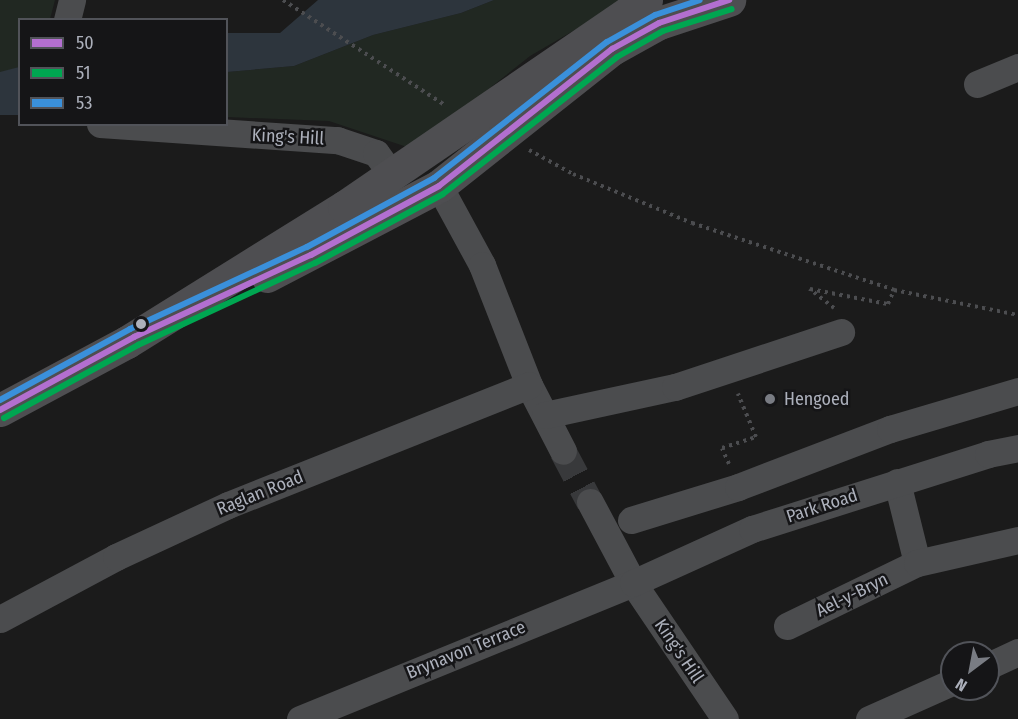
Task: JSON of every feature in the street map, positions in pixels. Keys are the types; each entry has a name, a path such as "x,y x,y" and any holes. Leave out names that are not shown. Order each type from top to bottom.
{"main road":[{"path":"0,410 134,337 392,175 646,0"},
{"path":"134,337 311,255 439,186 612,49 659,23 729,0"}],"street":[{"path":"68,18 72,0"},
{"path":"976,84 1018,68"},
{"name":"King's Hill","path":"130,126 337,140 376,153 392,175"},
{"path":"439,186 482,265 529,385 563,451"},
{"path":"545,414 675,387 841,332"},
{"name":"Raglan Road","path":"0,619 116,557 228,505 529,385"},
{"path":"631,520 738,487 890,429 1018,391"},
{"name":"Park Road","path":"633,583 752,529 897,482 1018,448"},
{"path":"897,482 917,563"},
{"path":"738,487 752,529"},
{"name":"King's Hill","path":"590,502 633,583 725,719"},
{"name":"Ael-y-Bryn","path":"787,626 917,563 1018,540"},
{"name":"Brynavon Terrace","path":"307,717 633,583"},
{"path":"1000,660 1018,652"},
{"path":"869,719 940,687"}],"path":[{"path":"692,223 894,290 1018,315"},
{"path":"841,332 850,320 810,289 888,304 894,290"},
{"path":"722,448 731,447 756,437 741,401"}],"shaded area":[{"path":"0,0 55,0 50,18 18,18 18,67 0,72"},
{"path":"318,0 494,0 461,13 373,35 294,66 228,72 228,33 280,33"},
{"path":"494,0 626,0 530,56 413,149 329,121 228,117 228,72 294,66 373,35 461,13"},
{"path":"18,67 18,115 0,115 0,72"}],"tunnel":[{"path":"563,451 590,502"}],"transit line":[{"name":"53","path":"0,400 130,329 307,247 434,178 607,42 655,15 700,0"},
{"name":"50","path":"0,410 134,337 311,255 439,186 612,49 659,23 729,0"},
{"name":"51","path":"4,418 138,345 315,263 443,194 617,57 663,31 732,9"}],"place":[{"name":"Hengoed","path":"770,399"}]}
